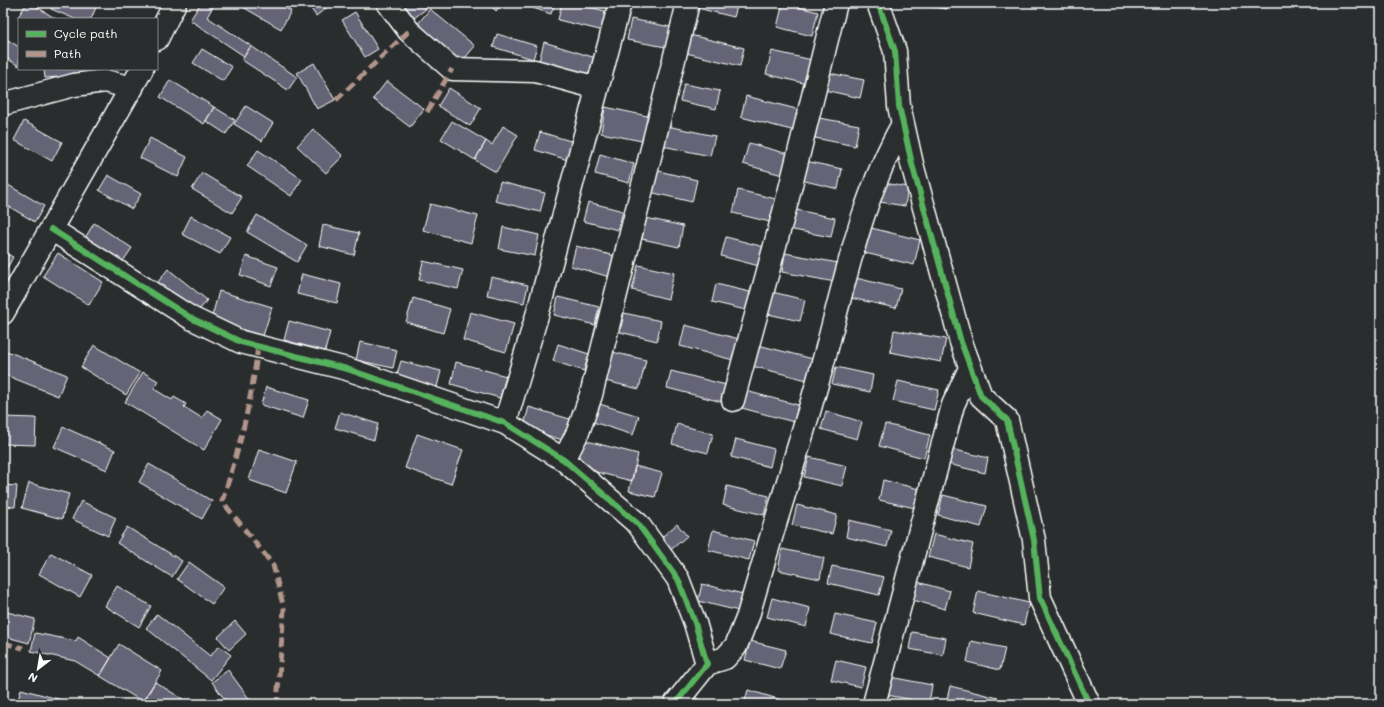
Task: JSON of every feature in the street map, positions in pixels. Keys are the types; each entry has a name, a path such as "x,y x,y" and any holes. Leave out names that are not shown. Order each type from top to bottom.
{"street":[{"path":"158,37 175,3"},
{"path":"388,3 409,31 452,69 534,71 597,88"},
{"path":"504,423 538,312 620,3"},
{"path":"564,460 578,432 591,395 688,3"},
{"path":"733,400 786,205 836,3"},
{"path":"878,3 895,51 899,106 903,124 959,335 981,396 1007,420 1034,540 1040,598 1089,704"},
{"path":"3,313 141,70"},
{"path":"3,104 74,85 105,81 132,88"},
{"path":"675,704 707,664 725,658 736,646 748,616 821,371 862,218 887,152 903,124"},
{"path":"51,229 191,318 241,342 347,369 504,423 564,460 638,524 678,580 695,623 707,664"},
{"path":"874,704 953,405 970,368"}],"building":[{"path":"27,3 31,3 54,18 20,18 18,17"},
{"path":"53,3 91,3 97,5 91,18 73,18 51,9"},
{"path":"201,3 215,3 207,17 251,46 244,56 190,20"},
{"path":"236,3 277,3 291,11 281,29"},
{"path":"307,3 328,3 330,5 316,16"},
{"path":"397,3 421,3 426,9 410,21"},
{"path":"488,3 503,3 496,11"},
{"path":"518,3 555,3 551,14"},
{"path":"562,3 573,3 609,12 604,31 558,20"},
{"path":"694,3 738,3 734,17 693,7"},
{"path":"783,3 818,12 812,36 777,27"},
{"path":"904,3 947,3 947,9"},
{"path":"430,9 475,46 460,64 415,27"},
{"path":"355,12 378,49 365,57 342,20"},
{"path":"631,19 675,28 671,48 627,40"},
{"path":"497,34 537,46 533,59 493,47"},
{"path":"686,34 744,48 740,66 682,52"},
{"path":"3,37 18,46 18,65 3,56"},
{"path":"544,42 599,59 593,77 539,61"},
{"path":"251,46 297,77 288,90 242,60"},
{"path":"202,49 232,67 223,81 193,63"},
{"path":"772,51 812,60 807,84 766,74"},
{"path":"314,63 335,100 317,109 297,73"},
{"path":"44,70 96,70 97,74 45,78"},
{"path":"824,72 864,80 860,98 820,89"},
{"path":"170,80 214,107 204,124 160,97"},
{"path":"387,81 424,109 410,127 373,99"},
{"path":"684,84 720,91 716,109 680,101"},
{"path":"449,88 481,108 470,126 438,106"},
{"path":"746,96 804,111 799,132 741,117"},
{"path":"246,106 273,123 262,141 234,124"},
{"path":"214,107 235,120 226,134 206,121"},
{"path":"605,107 652,117 647,142 601,133"},
{"path":"819,118 859,125 855,146 815,138"},
{"path":"24,121 62,142 52,161 14,140"},
{"path":"452,121 486,141 475,160 441,139"},
{"path":"503,126 518,135 496,172 475,160 486,141 492,145"},
{"path":"667,126 715,136 710,156 663,146"},
{"path":"313,129 343,156 326,173 297,146"},
{"path":"540,132 574,142 568,160 535,150"},
{"path":"150,138 187,157 178,177 140,158"},
{"path":"749,143 792,155 786,176 743,164"},
{"path":"258,150 302,179 291,196 247,166"},
{"path":"600,154 634,164 629,183 595,174"},
{"path":"801,160 842,169 838,189 797,179"},
{"path":"654,170 697,180 692,202 650,192"},
{"path":"202,173 242,197 232,213 192,189"},
{"path":"108,175 141,194 132,209 99,190"},
{"path":"3,182 44,206 35,222 3,203"},
{"path":"500,182 545,193 540,212 495,201"},
{"path":"878,182 908,187 905,206 874,201"},
{"path":"738,190 776,199 770,222 733,213"},
{"path":"588,202 623,211 618,230 583,221"},
{"path":"430,204 478,216 471,243 423,230"},
{"path":"792,209 835,218 831,237 788,229"},
{"path":"257,215 307,245 297,262 247,232"},
{"path":"191,216 230,237 220,254 182,234"},
{"path":"646,218 683,226 679,247 642,239"},
{"path":"94,223 132,248 119,267 82,243"},
{"path":"323,225 359,233 354,255 319,246"},
{"path":"863,226 920,240 914,265 857,251"},
{"path":"503,227 539,235 535,256 499,249"},
{"path":"726,237 764,247 759,266 721,256"},
{"path":"576,246 615,256 610,277 571,266"},
{"path":"3,252 13,257 3,276"},
{"path":"58,253 103,282 89,305 43,276"},
{"path":"785,253 838,263 835,282 782,272"},
{"path":"246,256 278,267 271,286 240,275"},
{"path":"423,261 463,270 458,289 419,280"},
{"path":"638,265 674,273 668,299 632,290"},
{"path":"168,269 207,300 194,317 154,287"},
{"path":"302,274 341,284 337,303 297,294"},
{"path":"491,277 528,285 524,303 487,295"},
{"path":"856,278 901,289 896,308 851,298"},
{"path":"716,284 754,293 750,311 712,302"},
{"path":"219,291 272,307 263,336 211,320"},
{"path":"768,291 805,300 800,321 763,313"},
{"path":"558,297 599,307 595,325 554,315"},
{"path":"413,298 450,309 443,333 406,322"},
{"path":"470,312 514,324 506,352 463,340"},
{"path":"624,313 661,321 657,341 620,332"},
{"path":"289,321 330,332 325,351 284,340"},
{"path":"685,325 743,340 737,361 680,346"},
{"path":"894,330 946,339 941,362 890,352"},
{"path":"360,342 397,350 393,368 356,360"},
{"path":"558,344 589,354 584,371 553,361"},
{"path":"754,344 813,359 807,380 748,365"},
{"path":"94,345 140,373 126,395 81,367"},
{"path":"4,350 67,375 58,396 3,374"},
{"path":"608,351 646,360 639,389 601,380"},
{"path":"401,361 441,371 437,387 396,377"},
{"path":"456,362 506,376 500,398 451,384"},
{"path":"836,367 873,375 870,392 832,384"},
{"path":"671,371 730,386 726,403 667,388"},
{"path":"143,372 158,381 154,389 172,400 174,397 186,404 184,407 202,418 207,410 222,419 204,450 125,402"},
{"path":"898,381 939,390 934,410 893,401"},
{"path":"266,387 309,400 303,418 261,405"},
{"path":"742,390 798,405 794,422 738,407"},
{"path":"596,403 639,416 633,435 590,421"},
{"path":"529,407 573,420 566,441 523,428"},
{"path":"826,411 862,422 857,439 821,429"},
{"path":"340,412 378,424 374,440 335,428"},
{"path":"3,417 36,418 35,445 3,444"},
{"path":"677,424 713,434 708,453 672,444"},
{"path":"885,424 930,435 924,458 879,446"},
{"path":"63,427 115,450 107,470 54,447"},
{"path":"417,434 463,450 451,484 405,468"},
{"path":"736,439 774,449 770,467 731,457"},
{"path":"583,440 638,454 632,481 576,467"},
{"path":"259,449 297,462 286,493 249,480"},
{"path":"951,449 988,458 985,473 948,464"},
{"path":"809,457 847,466 842,486 804,477"},
{"path":"149,464 212,501 202,519 139,482"},
{"path":"635,466 662,473 655,497 629,491"},
{"path":"883,480 919,489 915,508 879,500"},
{"path":"29,483 69,494 62,519 22,508"},
{"path":"3,485 17,486 15,507 3,506"},
{"path":"727,486 769,496 764,515 723,505"},
{"path":"943,495 987,506 981,527 938,515"},
{"path":"81,501 116,518 108,536 72,519"},
{"path":"797,505 837,515 832,534 792,525"},
{"path":"849,520 891,530 887,547 846,537"},
{"path":"677,524 687,536 666,554 656,542"},
{"path":"127,527 182,561 172,577 117,543"},
{"path":"713,530 754,541 749,560 708,550"},
{"path":"934,534 973,544 968,567 928,557"},
{"path":"782,549 824,558 820,579 778,570"},
{"path":"51,553 92,575 80,597 39,574"},
{"path":"189,562 224,587 212,604 177,579"},
{"path":"832,566 884,577 879,595 828,583"},
{"path":"914,581 950,591 945,609 909,599"},
{"path":"702,584 743,594 739,611 698,601"},
{"path":"117,586 151,606 139,627 105,606"},
{"path":"978,591 1029,603 1024,625 973,613"},
{"path":"772,598 810,608 806,627 767,617"},
{"path":"3,611 35,619 29,643 3,636"},
{"path":"157,614 210,656 219,646 231,655 211,680 146,628"},
{"path":"835,614 877,623 872,643 830,634"},
{"path":"235,621 246,634 229,650 218,637"},
{"path":"912,632 946,638 943,655 909,649"},
{"path":"35,633 76,641 78,637 111,658 100,676 75,661 31,651"},
{"path":"750,641 786,650 780,669 745,660"},
{"path":"971,641 1005,648 1000,670 967,662"},
{"path":"119,644 162,671 143,702 100,676"},
{"path":"836,660 866,667 861,687 831,680"},
{"path":"228,670 253,704 228,704 212,682"},
{"path":"890,677 932,685 929,703 887,695"},
{"path":"155,682 189,703 158,704 146,696"},
{"path":"950,686 998,698 996,704 946,704"},
{"path":"21,689 69,702 74,704 17,704"},
{"path":"748,690 788,702 787,704 744,704"},
{"path":"690,694 706,704 683,704"}],"marked path":[{"path":"336,100 409,31"},
{"path":"427,112 452,69"},
{"path":"258,346 244,425 222,501 273,565 284,609 277,704"},
{"path":"3,643 23,648"}],"cycle path":[{"path":"878,3 895,51 899,106 912,164 961,342 981,396 1007,420 1034,540 1040,598 1089,704"},
{"path":"51,229 191,318 241,342 347,369 505,423 564,460 638,524 678,579 695,623 707,664 675,704"}]}
